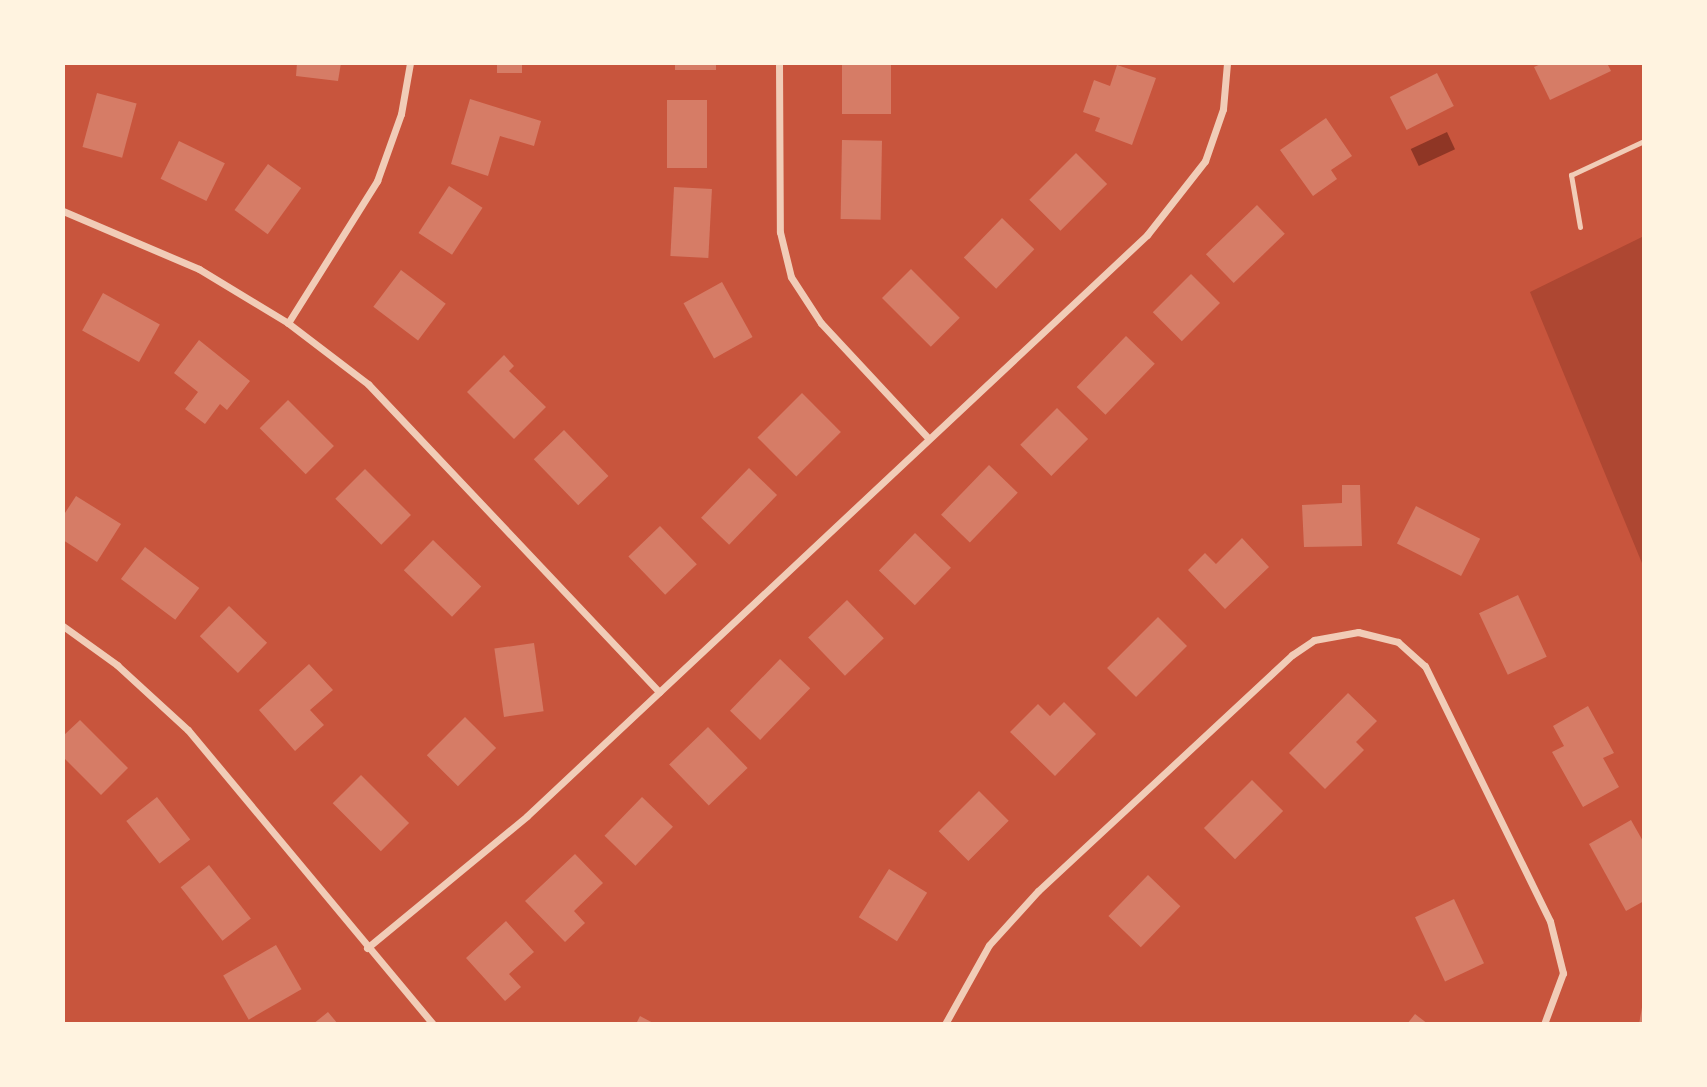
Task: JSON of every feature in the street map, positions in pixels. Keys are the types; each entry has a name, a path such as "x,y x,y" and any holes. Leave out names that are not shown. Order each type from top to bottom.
{"street":[{"path":"288,323 377,181 401,114 410,63"},
{"path":"779,63 780,232 791,277 821,323 929,439"},
{"path":"367,948 527,816 1147,235 1194,181 1223,109 1227,63"},
{"path":"63,211 165,252 288,323 368,384 426,439 659,692"},
{"path":"63,626 135,680 188,730 433,1024"},
{"path":"945,1024 989,945 1038,891 1292,655 1314,640 1358,632 1398,642 1425,666 1550,921 1563,973 1544,1024"}],"lane":[{"path":"1580,227 1571,175 1644,141"}],"shaded area":[{"path":"1447,132 1455,149 1419,166 1411,149"},
{"path":"1644,236 1644,568 1530,292"}],"building":[{"path":"297,63 341,63 338,81 296,76"},
{"path":"497,63 522,63 522,73 497,73"},
{"path":"675,63 716,63 716,70 675,70"},
{"path":"842,63 891,63 891,114 842,114"},
{"path":"1543,63 1607,63 1611,71 1550,100 1534,67"},
{"path":"1117,65 1156,78 1132,145 1095,131 1100,118 1083,112 1094,80 1110,86"},
{"path":"1437,73 1454,106 1407,130 1390,97"},
{"path":"97,93 137,104 122,158 83,147"},
{"path":"470,99 541,121 534,146 500,136 488,176 451,164"},
{"path":"667,100 707,100 707,168 667,168"},
{"path":"1326,118 1352,156 1331,170 1337,179 1313,196 1280,150"},
{"path":"842,140 882,141 881,220 841,219"},
{"path":"179,141 225,163 206,201 161,179"},
{"path":"1076,153 1107,184 1060,231 1029,200"},
{"path":"268,164 301,188 268,234 234,210"},
{"path":"449,186 483,208 452,255 419,233"},
{"path":"674,187 712,189 708,258 670,256"},
{"path":"1257,205 1285,234 1234,283 1206,254"},
{"path":"1002,218 1034,249 996,289 964,258"},
{"path":"911,269 960,318 931,347 882,298"},
{"path":"401,270 446,304 418,340 373,307"},
{"path":"1191,274 1220,303 1182,341 1153,312"},
{"path":"722,282 753,337 714,358 684,303"},
{"path":"103,293 160,325 139,362 82,331"},
{"path":"1126,336 1155,364 1105,415 1077,387"},
{"path":"199,340 250,381 227,410 220,404 205,424 185,409 198,392 174,373"},
{"path":"504,355 514,366 509,371 546,407 514,439 467,392"},
{"path":"802,393 841,432 796,476 757,438"},
{"path":"288,400 334,446 306,474 260,428"},
{"path":"1057,408 1088,439 1051,476 1020,445"},
{"path":"564,430 608,476 578,505 534,459"},
{"path":"989,465 1018,493 970,542 941,515"},
{"path":"749,468 777,495 729,545 701,518"},
{"path":"365,469 411,515 381,545 335,499"},
{"path":"1342,485 1360,485 1362,546 1304,547 1302,505 1342,503"},
{"path":"76,496 121,524 97,562 63,540 63,516"},
{"path":"1416,506 1480,539 1461,576 1397,543"},
{"path":"660,526 697,564 665,595 628,557"},
{"path":"915,533 951,568 915,605 879,570"},
{"path":"1242,538 1269,567 1225,609 1188,570 1205,553 1216,564"},
{"path":"433,540 481,587 452,617 404,570"},
{"path":"145,547 199,588 175,620 121,579"},
{"path":"1518,595 1547,657 1508,675 1479,613"},
{"path":"847,600 884,638 845,676 808,638"},
{"path":"229,606 267,643 238,673 200,636"},
{"path":"1158,617 1187,646 1136,697 1107,668"},
{"path":"534,643 544,711 504,717 494,649"},
{"path":"780,659 810,688 760,740 730,711"},
{"path":"309,664 333,690 310,710 324,725 295,751 259,710"},
{"path":"1348,693 1377,721 1356,742 1364,750 1325,789 1289,753"},
{"path":"1064,702 1096,734 1055,776 1010,732 1038,704 1050,716"},
{"path":"1588,706 1614,753 1603,758 1619,787 1583,807 1552,752 1564,746 1553,726"},
{"path":"465,717 496,748 458,786 427,755"},
{"path":"80,720 128,768 101,795 63,757 63,736"},
{"path":"708,727 748,768 709,806 669,765"},
{"path":"361,775 409,823 381,851 333,803"},
{"path":"1252,780 1283,811 1235,859 1204,828"},
{"path":"979,791 1009,821 968,861 939,831"},
{"path":"157,797 190,840 160,864 126,821"},
{"path":"642,797 673,827 635,866 604,836"},
{"path":"1631,820 1644,843 1644,901 1626,911 1589,844"},
{"path":"575,854 603,883 574,911 585,923 565,942 525,901"},
{"path":"209,865 251,919 222,941 181,887"},
{"path":"889,869 927,893 897,941 859,917"},
{"path":"1148,875 1180,906 1141,947 1108,916"},
{"path":"1454,899 1484,963 1445,982 1415,917"},
{"path":"506,921 534,952 509,974 521,987 505,1001 466,958"},
{"path":"276,945 302,989 249,1020 223,976"},
{"path":"1643,1002 1644,1024 1639,1024"},
{"path":"328,1012 338,1024 313,1024"},
{"path":"1415,1014 1428,1024 1407,1024"},
{"path":"640,1016 655,1024 636,1024"}]}
